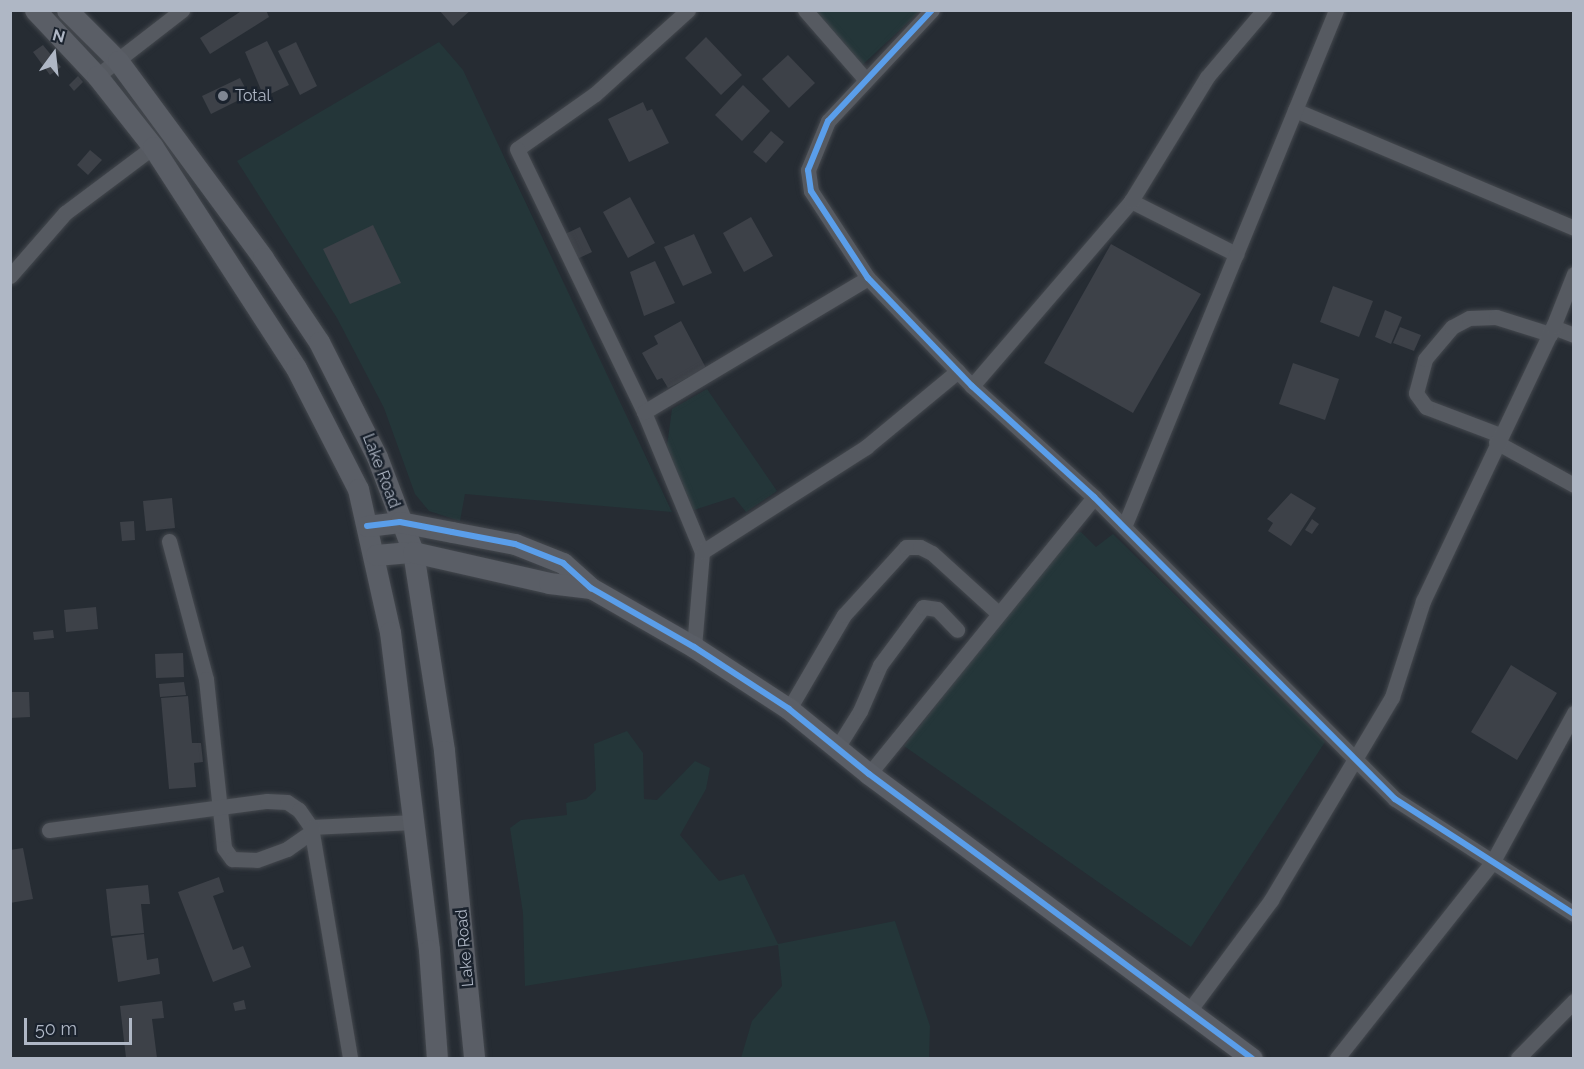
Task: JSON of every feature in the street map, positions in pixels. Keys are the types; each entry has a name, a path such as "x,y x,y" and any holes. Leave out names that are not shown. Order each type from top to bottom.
{"main road":[{"name":"Lake Road","path":"35,10 97,76 153,147 301,376 340,448 376,555 414,822 437,1059"},
{"name":"Lake Road","path":"67,10 118,61 263,258 319,342 363,423 413,552 447,775 474,1059"},
{"path":"367,526 400,522 515,544 563,563 591,588 694,646 789,709 869,774 1252,1059"},
{"path":"376,555 413,552 549,583 591,588"}],"street":[{"path":"97,76 182,10"},
{"path":"688,10 595,94 517,149 644,412 702,552 694,646"},
{"path":"805,10 865,79"},
{"path":"932,10 828,121 808,170 811,191 868,278 972,386 1094,497 1395,799 1574,914"},
{"path":"972,386 1131,201 1207,76 1264,10"},
{"path":"1124,527 1336,10"},
{"path":"1295,110 1574,228"},
{"path":"10,276 65,213 153,147"},
{"path":"1131,201 1236,254"},
{"path":"1189,1011 1270,900 1392,697 1423,601 1551,330 1574,274"},
{"path":"644,412 868,278"},
{"path":"1574,335 1496,317 1469,318 1452,327 1425,358 1416,393 1426,407 1498,439 1574,485"},
{"path":"702,552 866,447 958,371"},
{"path":"869,774 1094,497"},
{"path":"169,541 206,679 218,809 224,848 232,859 257,860 274,855 311,829 414,822"},
{"path":"789,709 844,615 906,547 920,547 932,553 998,613"},
{"path":"837,748 861,711 880,665 923,608 937,609 957,630"},
{"path":"1337,1059 1493,861 1574,713"},
{"path":"49,830 287,802 311,829 350,1059"},
{"path":"1518,1059 1574,1001"}],"shaded area":[{"path":"799,11 920,11 855,72"},
{"path":"439,42 463,70 672,512 465,494 460,521 429,511 415,494 384,408 337,318 237,161"},
{"path":"707,389 777,491 746,512 734,497 691,511 667,446 672,409"},
{"path":"1081,532 1096,547 1113,534 1325,742 1191,947 904,746 1071,534"},
{"path":"627,731 643,753 644,799 657,800 695,761 710,768 706,789 680,835 719,881 744,874 778,944 895,921 930,1026 929,1058 741,1058 752,1021 782,986 778,945 525,986 523,913 510,828 521,820 567,815 566,803 586,799 596,790 594,744"}],"building":[{"path":"243,10 266,10 269,17 210,54 200,38"},
{"path":"439,10 471,10 453,26"},
{"path":"706,37 742,75 721,95 685,58"},
{"path":"267,41 289,85 264,97 245,52"},
{"path":"296,42 317,86 300,95 278,51"},
{"path":"43,45 61,67 50,75 33,52"},
{"path":"788,55 815,83 789,108 762,79"},
{"path":"78,76 83,82 74,91 69,85"},
{"path":"240,78 249,95 211,114 202,96"},
{"path":"743,85 770,111 742,141 715,115"},
{"path":"643,102 647,111 652,109 669,143 629,162 608,119"},
{"path":"771,131 784,142 766,163 753,152"},
{"path":"90,150 102,160 88,175 77,165"},
{"path":"630,197 655,243 628,258 603,212"},
{"path":"751,217 773,256 744,272 723,233"},
{"path":"373,225 401,283 350,304 323,249"},
{"path":"580,227 592,252 575,260 563,235"},
{"path":"694,234 712,273 683,286 664,247"},
{"path":"1111,244 1201,294 1133,413 1044,363"},
{"path":"655,261 675,303 644,316 630,272"},
{"path":"1333,286 1373,301 1359,337 1320,322"},
{"path":"1385,310 1402,317 1391,344 1375,337"},
{"path":"681,321 706,368 668,388 662,378 657,380 642,353 658,344 654,336"},
{"path":"1400,327 1421,335 1414,351 1393,343"},
{"path":"1293,363 1339,379 1325,420 1279,404"},
{"path":"1291,493 1316,508 1291,546 1268,531 1273,523 1267,519"},
{"path":"172,498 175,528 146,531 143,501"},
{"path":"1312,519 1319,524 1312,534 1305,530"},
{"path":"134,521 135,540 122,541 120,522"},
{"path":"96,607 98,629 66,632 64,610"},
{"path":"53,630 54,638 34,640 33,632"},
{"path":"183,653 184,677 156,678 155,654"},
{"path":"1511,665 1557,693 1517,760 1471,732"},
{"path":"184,682 186,695 160,697 159,684"},
{"path":"10,692 29,692 30,717 10,718"},
{"path":"188,696 192,743 201,743 203,762 194,763 196,787 169,789 161,698"},
{"path":"23,848 33,899 10,903 10,850"},
{"path":"219,877 224,892 213,896 233,950 243,946 251,967 213,982 178,892"},
{"path":"148,885 150,904 141,904 144,933 111,936 106,889"},
{"path":"144,934 147,960 158,958 160,974 118,982 112,938"},
{"path":"244,1000 246,1009 235,1011 233,1003"},
{"path":"162,1001 164,1018 152,1019 157,1058 126,1058 120,1006"}],"cycle path":[{"path":"932,10 828,121 808,170 811,191 868,278 972,386 1094,497 1395,799 1574,914"},
{"path":"367,526 400,522 515,544 563,563 591,588 694,647 789,709 869,774 1252,1058"}],"place":[{"name":"Total","path":"223,96"}]}
